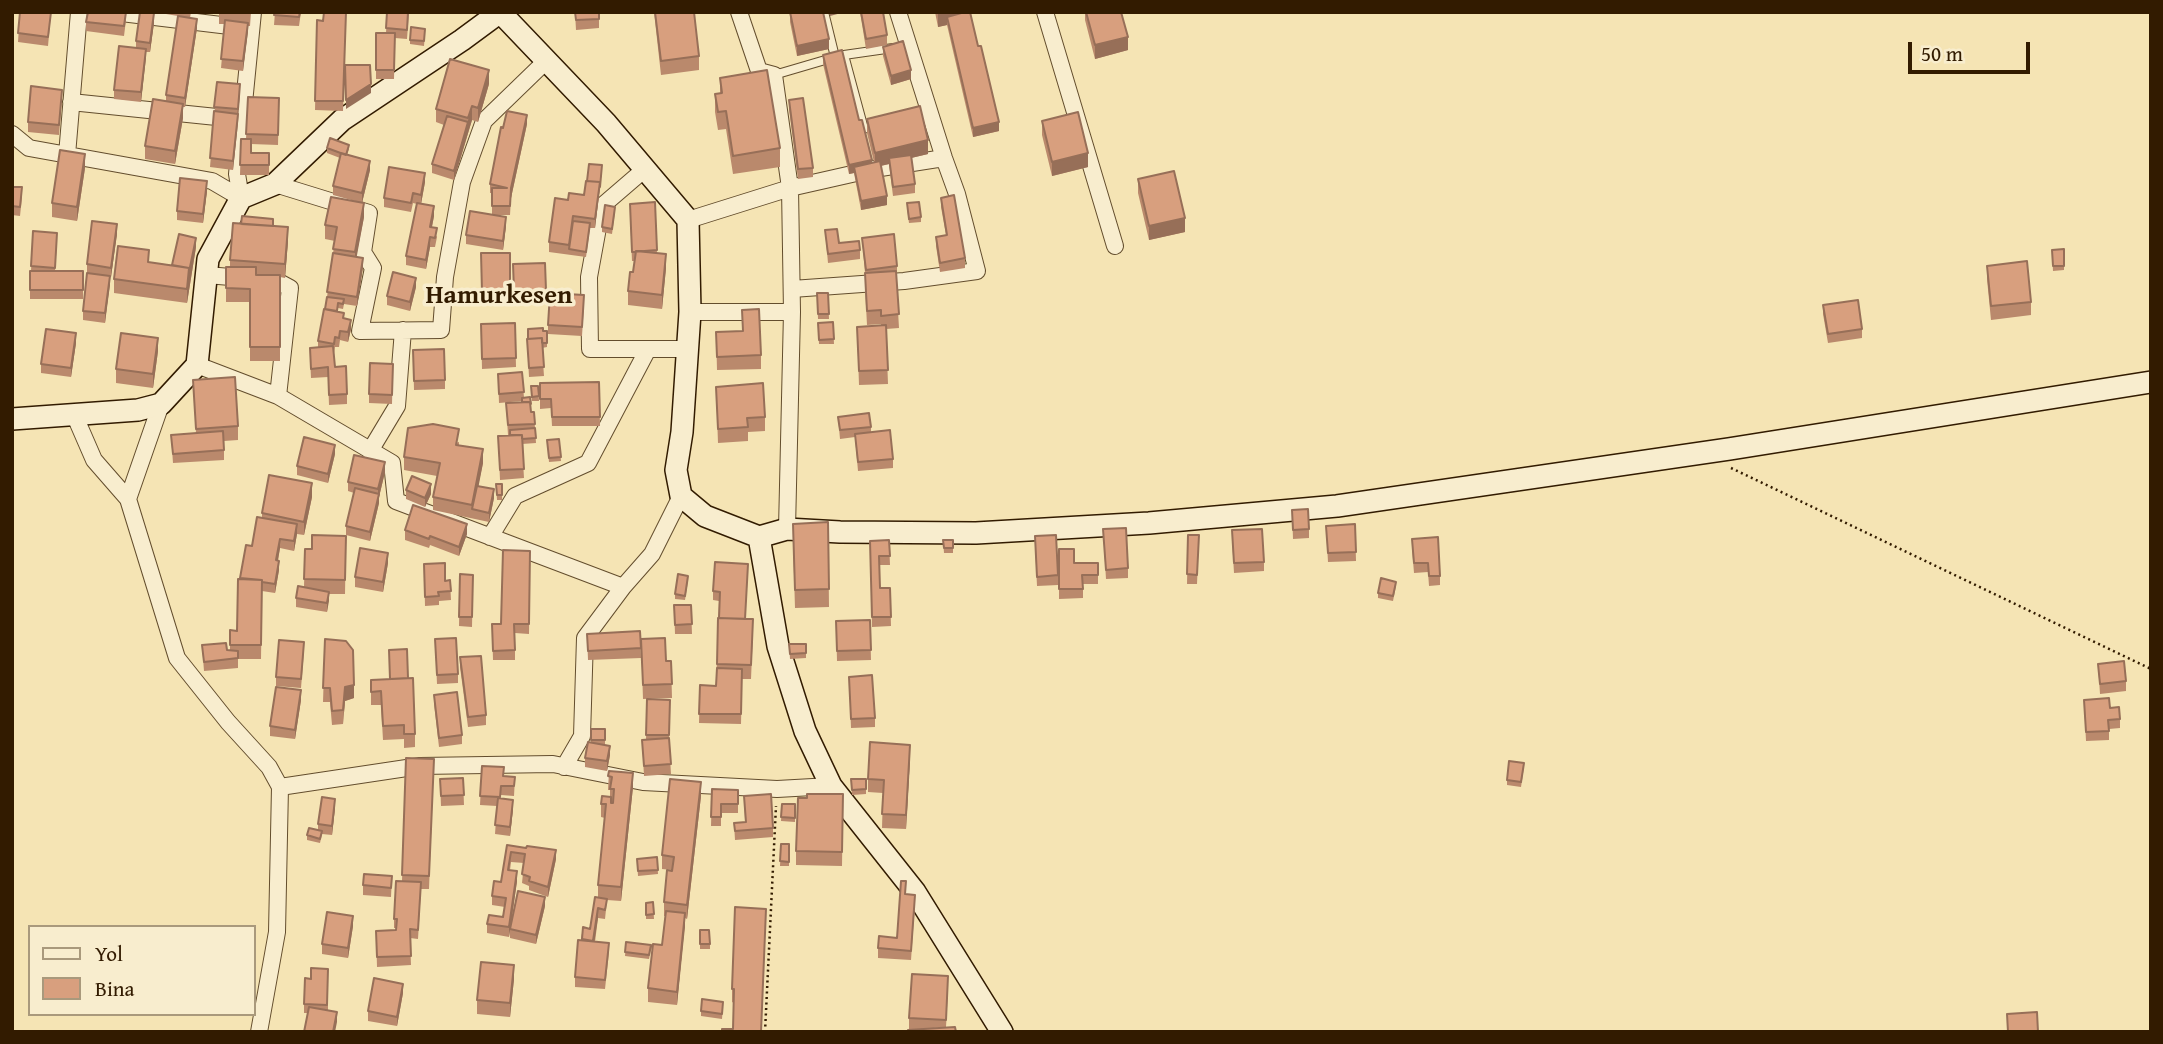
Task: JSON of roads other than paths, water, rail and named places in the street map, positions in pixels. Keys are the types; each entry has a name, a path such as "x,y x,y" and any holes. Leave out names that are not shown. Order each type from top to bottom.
{"street":[{"path":"67,155 79,12"},
{"path":"113,12 251,29"},
{"path":"128,499 161,404 197,365 208,259 241,198 237,174 253,12"},
{"path":"241,198 275,184 342,120 500,12 606,123 688,220 690,312 682,432 676,470 681,496 652,554 584,638 582,736 564,766"},
{"path":"739,12 759,71 774,75 790,188 792,312 787,529"},
{"path":"792,289 904,281 977,271 957,194 898,12"},
{"path":"1045,12 1115,246"},
{"path":"275,184 369,213 363,252 373,268 360,331 441,330 444,277 462,181 484,121 546,61"},
{"path":"71,102 242,120"},
{"path":"12,134 29,148 212,181 241,198"},
{"path":"688,220 873,162 944,158"},
{"path":"645,169 602,206 589,277 590,349 687,349"},
{"path":"206,275 277,281 290,288 278,396"},
{"path":"690,312 792,312"},
{"path":"370,451 397,406 402,330"},
{"path":"490,537 515,496 588,463 648,349"},
{"path":"197,365 278,396 392,463 396,501 623,587"},
{"path":"681,496 705,516 760,537 787,529 840,533 976,533 1149,523 1337,506 1702,453 2151,382"},
{"path":"12,419 138,410 161,404"},
{"path":"74,414 94,460 128,499 177,658 228,722 269,767 280,787 277,932 259,1032"},
{"path":"760,537 778,646 805,731 831,786 915,892 1002,1032"},
{"path":"280,787 421,766 554,764 643,782 777,789 831,786"}],"lane":[{"path":"824,12 868,143"},
{"path":"774,75 840,56 908,45"}],"district":[{"name":"Hamurkesen","path":"499,296"}]}
